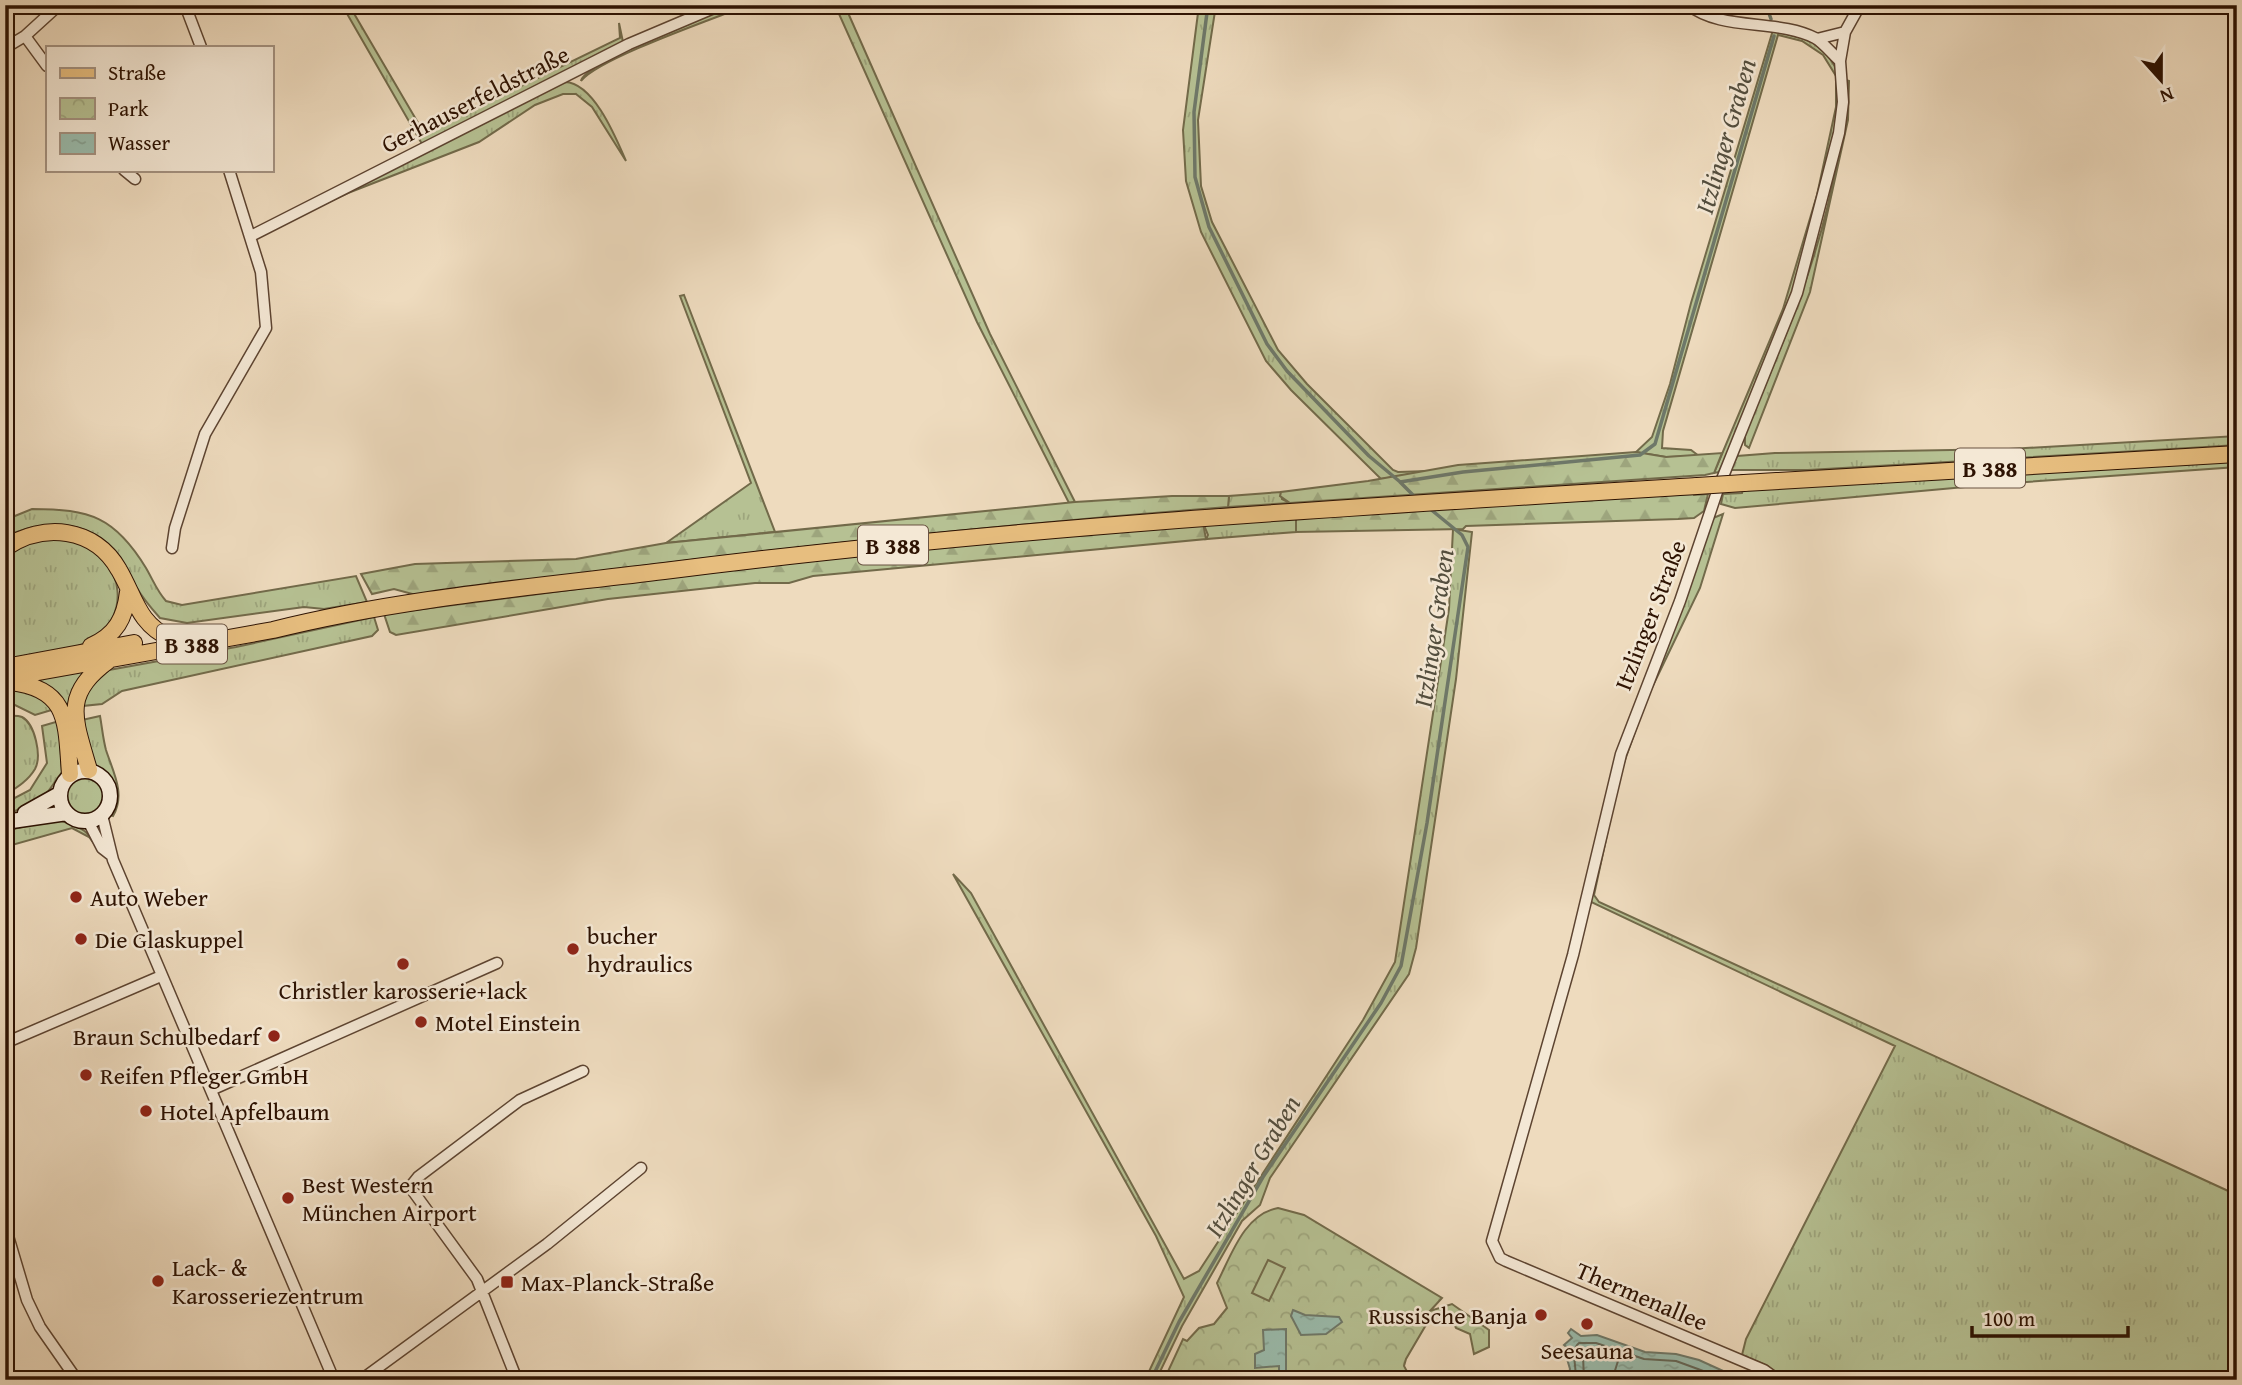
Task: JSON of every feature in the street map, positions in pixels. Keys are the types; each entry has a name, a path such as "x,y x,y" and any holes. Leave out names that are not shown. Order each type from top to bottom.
{"main road":[{"name":"B 388","path":"5,680 358,612 739,561 912,543 1374,505 2237,454"},
{"name":"B 388","path":"5,548 38,533 52,531 76,534 108,554 120,570 128,592 148,624 170,638"},
{"name":"B 388","path":"80,652 115,630 123,617 128,592"},
{"name":"B 388","path":"5,667 272,621 317,619"},
{"name":"B 388","path":"89,770 75,707 78,692 88,676 111,659"},
{"name":"B 388","path":"5,680 35,685 55,698 64,717 70,774"},
{"path":"12,820 60,794 70,774 89,770 109,786 110,802 102,816 88,821 74,819 67,813 60,794"},
{"path":"12,820 67,813"}],"street":[{"path":"5,48 25,36 59,5"},
{"path":"185,5 201,46"},
{"name":"Gerhauserfeldstraße","path":"251,236 629,44 721,5"},
{"path":"1689,5 1728,20 1789,29 1817,39 1840,61"},
{"name":"Itzlinger Straße","path":"1494,1247 1493,1232 1573,955 1606,806 1621,754 1680,601 1718,489 1790,314 1808,258 1834,161 1842,118 1840,61 1845,32 1860,5"},
{"path":"1817,39 1845,32"},
{"path":"25,36 46,65"},
{"path":"126,172 135,179"},
{"path":"172,548 175,528 205,433 266,328 264,289 251,236 230,172"},
{"path":"102,816 111,855 334,1380"},
{"path":"88,821 103,848 111,855"},
{"path":"211,1090 497,963"},
{"path":"5,1043 161,976"},
{"path":"517,1380 477,1279 412,1192 412,1183 520,1100 583,1072"},
{"path":"361,1380 482,1292 641,1168"},
{"path":"5,1226 27,1300 40,1327 77,1380"},
{"name":"Thermenallee","path":"1494,1247 1506,1261 1764,1370 1778,1380"}],"green space":[{"path":"342,5 349,5 424,133 620,38 619,23 623,42 422,144"},
{"path":"734,5 748,5 633,50 610,61 581,81 603,62 625,51"},
{"path":"835,5 844,5 849,15 990,334 1075,502 1069,503 977,322"},
{"path":"1199,5 1216,5 1198,120 1201,186 1212,222 1278,350 1307,384 1393,470 1429,471 1381,479 1291,390 1266,361 1201,232 1186,181 1183,130"},
{"path":"1773,30 1811,41 1828,55 1837,70 1839,114 1787,315 1729,452 1719,472 1714,473 1783,309 1817,195 1836,107 1836,76 1823,55 1802,41 1778,35 1663,431 1662,448 1691,450 1699,456 1666,457 1636,452 1652,437 1670,384 1691,303"},
{"path":"1846,80 1849,81 1848,120 1810,292 1749,448 1745,445 1745,433 1799,299 1822,230 1837,160"},
{"path":"565,82 576,85 594,101 610,126 626,161 592,107 576,94 563,94 535,105 479,142 348,193 288,221"},
{"path":"684,295 775,532 666,543 751,483 680,296"},
{"path":"2237,436 2237,445 1808,470 1730,470 1737,456 1775,453 2009,449"},
{"path":"1636,452 1666,457 1722,453 1714,473 1705,475 1290,503 1280,496 1281,492 1368,481 1458,465"},
{"path":"2237,459 2237,467 1998,484 1735,508 1721,504 1723,494 1742,493 1743,489"},
{"path":"1281,492 1282,499 1290,503 1228,507 1229,496"},
{"path":"1693,492 1694,495 1708,494 1704,511 1694,518 1466,526 1463,529 1296,532 1296,517"},
{"path":"1172,496 1229,496 1228,507 821,545 416,595 394,589 372,594 361,574 415,564 576,559 666,543 1075,502"},
{"path":"32,509 85,514 112,527 135,551 166,601 182,605 356,576 367,602 324,609 304,607 187,623 160,618 142,596 118,555 94,534 66,525 50,525 5,537 5,520"},
{"path":"1723,514 1700,588 1647,698 1620,774 1594,895 1599,902 2237,1195 2237,1380 1783,1380 1768,1366 1742,1355 1746,1339 1895,1046 1589,901 1619,772 1713,518"},
{"path":"1296,517 1296,532 1206,539 1208,535 1203,523"},
{"path":"1203,523 1206,539 813,576 789,583 755,583 608,599 396,635 390,632 384,614 793,561"},
{"path":"1453,529 1472,532 1456,679 1416,948 1409,974 1270,1178 1260,1205 1242,1221 1182,1326 1156,1380 1145,1380 1184,1297 1156,1236 953,874 971,893 1184,1279 1199,1271 1363,1020 1395,962 1449,609"},
{"path":"54,538 86,546 108,565 117,590 117,604 113,616 106,628 84,643 62,651 5,661 5,555 32,542"},
{"path":"374,617 378,630 372,636 122,691 102,704 82,706 86,691 109,670 236,647"},
{"path":"86,668 73,689 83,765 73,767 68,726 61,703 45,684 32,677"},
{"path":"5,688 35,690 55,709 35,715 15,705 5,706"},
{"path":"5,716 20,716 27,721 34,733 38,756 35,769 29,777 5,795"},
{"path":"100,716 105,746 118,791 117,808 113,816 110,815 117,796 115,787 110,777 95,765 82,720"},
{"path":"59,721 62,772 42,800 5,815 5,803 30,790 47,763 42,726"},
{"path":"85,776 98,782 104,795 98,808 85,814 72,808 66,795 72,782"},
{"path":"56,819 81,829 90,836 99,850 89,837 72,828 5,847 5,831"},
{"path":"1278,1208 1304,1215 1442,1298 1430,1311 1452,1304 1489,1330 1489,1347 1474,1354 1470,1334 1456,1328 1451,1318 1433,1313 1404,1366 1410,1377 1417,1380 1164,1380 1183,1339 1187,1341 1199,1328 1214,1324 1227,1308 1217,1283 1247,1227 1256,1218"},
{"path":"1268,1260 1285,1268 1269,1301 1252,1293"}],"water":[{"path":"1293,1310 1305,1315 1339,1317 1342,1322 1326,1334 1301,1335 1291,1316"},
{"path":"1286,1329 1286,1380 1279,1380 1279,1366 1255,1368 1255,1354 1264,1350 1263,1330"},
{"path":"1571,1329 1581,1336 1597,1335 1645,1352 1676,1354 1699,1360 1743,1380 1666,1380 1635,1375 1620,1380 1567,1380 1570,1369 1565,1352 1569,1349 1564,1345 1572,1338 1568,1333"}],"waterway":[{"path":"1208,5 1194,112 1195,177 1209,227 1267,344 1287,371 1369,456 1399,481"},
{"name":"Itzlinger Graben","path":"1766,5 1771,19"},
{"name":"Itzlinger Graben","path":"1415,497 1400,482 1463,472 1640,455 1655,444 1774,36"},
{"name":"Itzlinger Graben","path":"1151,1380 1179,1322 1263,1177 1381,1003 1401,966 1427,823 1468,547 1462,535 1429,508"}],"place":[{"name":"Auto Weber","path":"76,897"},
{"name":"Die Glaskuppel","path":"81,939"},
{"name":"bucher hydraulics","path":"573,949"},
{"name":"Christler karosserie+lack","path":"403,964"},
{"name":"Motel Einstein","path":"421,1022"},
{"name":"Braun Schulbedarf","path":"274,1036"},
{"name":"Reifen Pfleger GmbH","path":"86,1075"},
{"name":"Hotel Apfelbaum","path":"146,1111"},
{"name":"Best Western München Airport","path":"288,1198"},
{"name":"Lack- & Karosseriezentrum","path":"158,1281"},
{"name":"Max-Planck-Straße","path":"507,1282"},
{"name":"Russische Banja","path":"1541,1315"},
{"name":"Seesauna","path":"1587,1324"}]}
